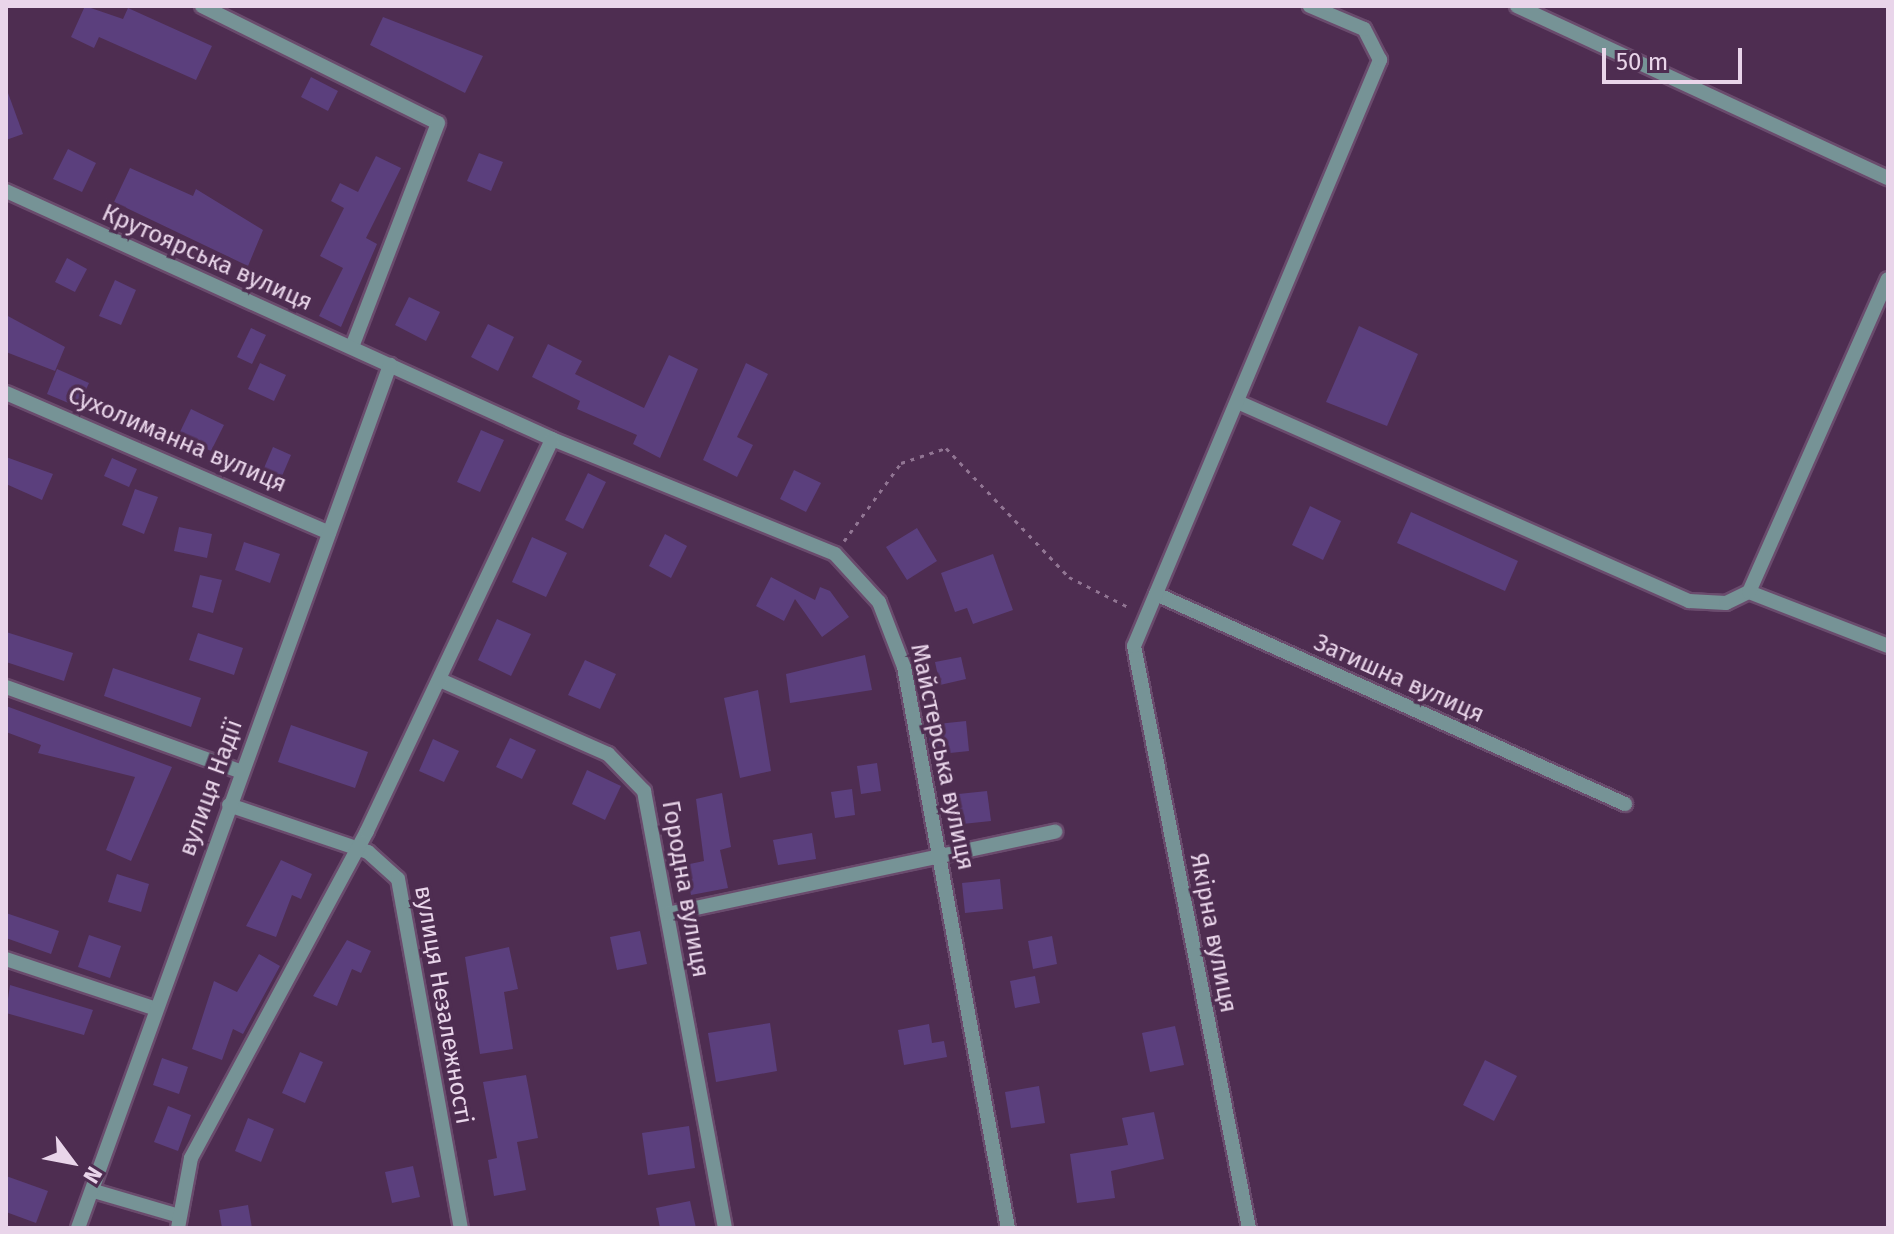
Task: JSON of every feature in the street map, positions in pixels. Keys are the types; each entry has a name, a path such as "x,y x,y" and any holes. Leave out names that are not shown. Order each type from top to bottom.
{"street":[{"path":"202,6 438,123 352,347"},
{"path":"1146,616 1240,403 1380,60 1364,29 1310,6"},
{"path":"1517,6 1888,178"},
{"name":"Крутоярська вулиця","path":"6,191 390,365"},
{"path":"1240,403 1689,601 1726,603 1749,592 1888,279"},
{"path":"390,365 552,439 835,554"},
{"name":"вулиця Надії","path":"78,1228 94,1191 153,1008 390,365"},
{"name":"Сухолиманна вулиця","path":"6,393 329,533"},
{"path":"94,1191 177,1222 191,1158 357,848 440,680 552,439"},
{"name":"Майстерська вулиця","path":"835,554 892,628 941,857 1008,1228"},
{"path":"1749,592 1888,646"},
{"name":"Затишна вулиця","path":"1156,594 1625,804"},
{"name":"Якірна вулиця","path":"1146,616 1134,646 1249,1228"},
{"name":"Городна вулиця","path":"440,680 625,765 650,805 725,1228"},
{"path":"6,687 239,771"},
{"name":"вулиця Незалежності","path":"229,805 357,848 398,879 461,1228"},
{"path":"668,914 1055,832"},
{"path":"6,959 153,1008"}],"path":[{"path":"835,554 901,463 946,448 1069,577 1146,616"}],"building":[{"path":"85,6 123,19 128,8 212,46 196,80 99,37 94,48 71,37"},
{"path":"383,17 483,56 465,93 370,45"},
{"path":"311,77 338,91 328,111 301,97"},
{"path":"6,94 23,134 6,140"},
{"path":"68,149 96,163 82,192 53,179"},
{"path":"479,153 503,162 491,191 467,181"},
{"path":"376,156 401,168 366,238 377,244 341,327 319,316 343,268 320,256 344,208 331,201 340,183 358,192"},
{"path":"130,168 193,196 196,189 263,230 248,266 114,202"},
{"path":"67,258 87,269 75,292 55,282"},
{"path":"115,280 136,290 121,325 99,316"},
{"path":"409,297 440,312 426,341 395,325"},
{"path":"6,315 65,347 55,371 6,352"},
{"path":"488,324 514,337 498,371 471,357"},
{"path":"1359,326 1418,354 1387,426 1326,402"},
{"path":"251,328 266,335 252,364 237,357"},
{"path":"548,344 582,361 575,374 644,408 669,355 698,369 660,458 633,444 637,435 577,409 580,401 532,377"},
{"path":"260,363 286,375 274,401 248,389"},
{"path":"746,363 768,374 737,437 753,445 737,477 703,460"},
{"path":"57,369 89,383 78,407 47,394"},
{"path":"191,409 224,425 211,451 178,436"},
{"path":"481,430 504,440 480,492 457,482"},
{"path":"273,447 291,455 282,476 264,468"},
{"path":"6,457 53,474 42,500 6,484"},
{"path":"112,458 137,469 129,487 104,476"},
{"path":"794,470 821,483 806,512 780,499"},
{"path":"588,473 606,482 583,529 565,520"},
{"path":"135,489 158,497 144,534 122,525"},
{"path":"1310,506 1341,521 1323,560 1292,545"},
{"path":"1411,512 1518,561 1505,591 1397,543"},
{"path":"179,527 212,534 207,558 174,551"},
{"path":"917,528 937,561 907,580 886,547"},
{"path":"665,534 687,546 671,578 649,566"},
{"path":"532,537 567,553 546,597 512,582"},
{"path":"244,542 280,554 270,583 235,570"},
{"path":"993,554 1013,610 973,624 967,608 955,612 941,573"},
{"path":"200,575 222,580 213,613 192,607"},
{"path":"771,577 815,600 820,587 830,591 849,617 822,637 795,599 784,621 756,606"},
{"path":"497,619 531,634 511,676 478,660"},
{"path":"6,632 73,653 64,681 6,662"},
{"path":"198,633 243,648 234,675 189,660"},
{"path":"865,655 872,690 790,703 786,674"},
{"path":"961,657 966,679 940,685 935,662"},
{"path":"585,660 616,674 600,709 568,695"},
{"path":"113,668 201,698 191,727 104,696"},
{"path":"758,690 771,771 740,778 724,698"},
{"path":"6,706 172,767 131,861 106,850 135,777 38,753 41,745 6,732"},
{"path":"966,721 969,751 931,755 928,725"},
{"path":"291,725 368,752 355,788 278,762"},
{"path":"510,738 536,750 522,779 496,767"},
{"path":"433,739 459,751 444,782 419,771"},
{"path":"877,763 881,791 861,794 857,766"},
{"path":"587,770 621,786 605,820 572,804"},
{"path":"852,789 855,815 835,818 831,792"},
{"path":"987,791 991,821 953,825 949,795"},
{"path":"722,793 731,847 720,850 728,888 691,895 685,865 704,861 696,799"},
{"path":"812,833 816,859 778,865 773,840"},
{"path":"281,860 312,874 301,899 292,895 276,937 246,926"},
{"path":"117,874 149,884 141,912 108,902"},
{"path":"1000,879 1003,909 965,913 962,883"},
{"path":"6,913 59,931 51,954 6,938"},
{"path":"640,931 647,964 617,970 610,937"},
{"path":"89,935 121,946 110,978 78,967"},
{"path":"1052,936 1057,964 1033,969 1028,941"},
{"path":"347,940 371,951 361,973 352,969 337,1006 313,996"},
{"path":"509,947 518,989 504,992 513,1049 480,1054 465,957"},
{"path":"259,954 280,966 243,1034 233,1029 222,1060 192,1049 214,981 237,992"},
{"path":"1035,976 1040,1003 1015,1008 1010,981"},
{"path":"10,985 93,1010 84,1035 6,1013"},
{"path":"770,1023 777,1071 716,1082 708,1033"},
{"path":"929,1024 932,1043 944,1041 947,1057 904,1065 898,1030"},
{"path":"1175,1026 1184,1065 1150,1072 1142,1033"},
{"path":"300,1052 323,1062 305,1103 282,1093"},
{"path":"162,1058 188,1067 179,1094 153,1085"},
{"path":"1485,1060 1517,1076 1494,1121 1463,1105"},
{"path":"526,1075 538,1138 517,1142 526,1190 494,1196 488,1160 497,1158 483,1082"},
{"path":"1039,1086 1045,1123 1011,1128 1005,1092"},
{"path":"168,1106 191,1115 178,1151 154,1142"},
{"path":"1154,1112 1164,1159 1111,1171 1115,1198 1077,1203 1070,1154 1128,1145 1122,1118"},
{"path":"248,1118 274,1129 261,1162 235,1151"},
{"path":"689,1126 695,1168 648,1175 642,1133"},
{"path":"413,1166 420,1197 392,1203 385,1172"},
{"path":"6,1176 48,1191 36,1223 6,1212"},
{"path":"690,1201 696,1228 660,1228 656,1208"},
{"path":"248,1205 252,1228 222,1228 219,1210"}]}
